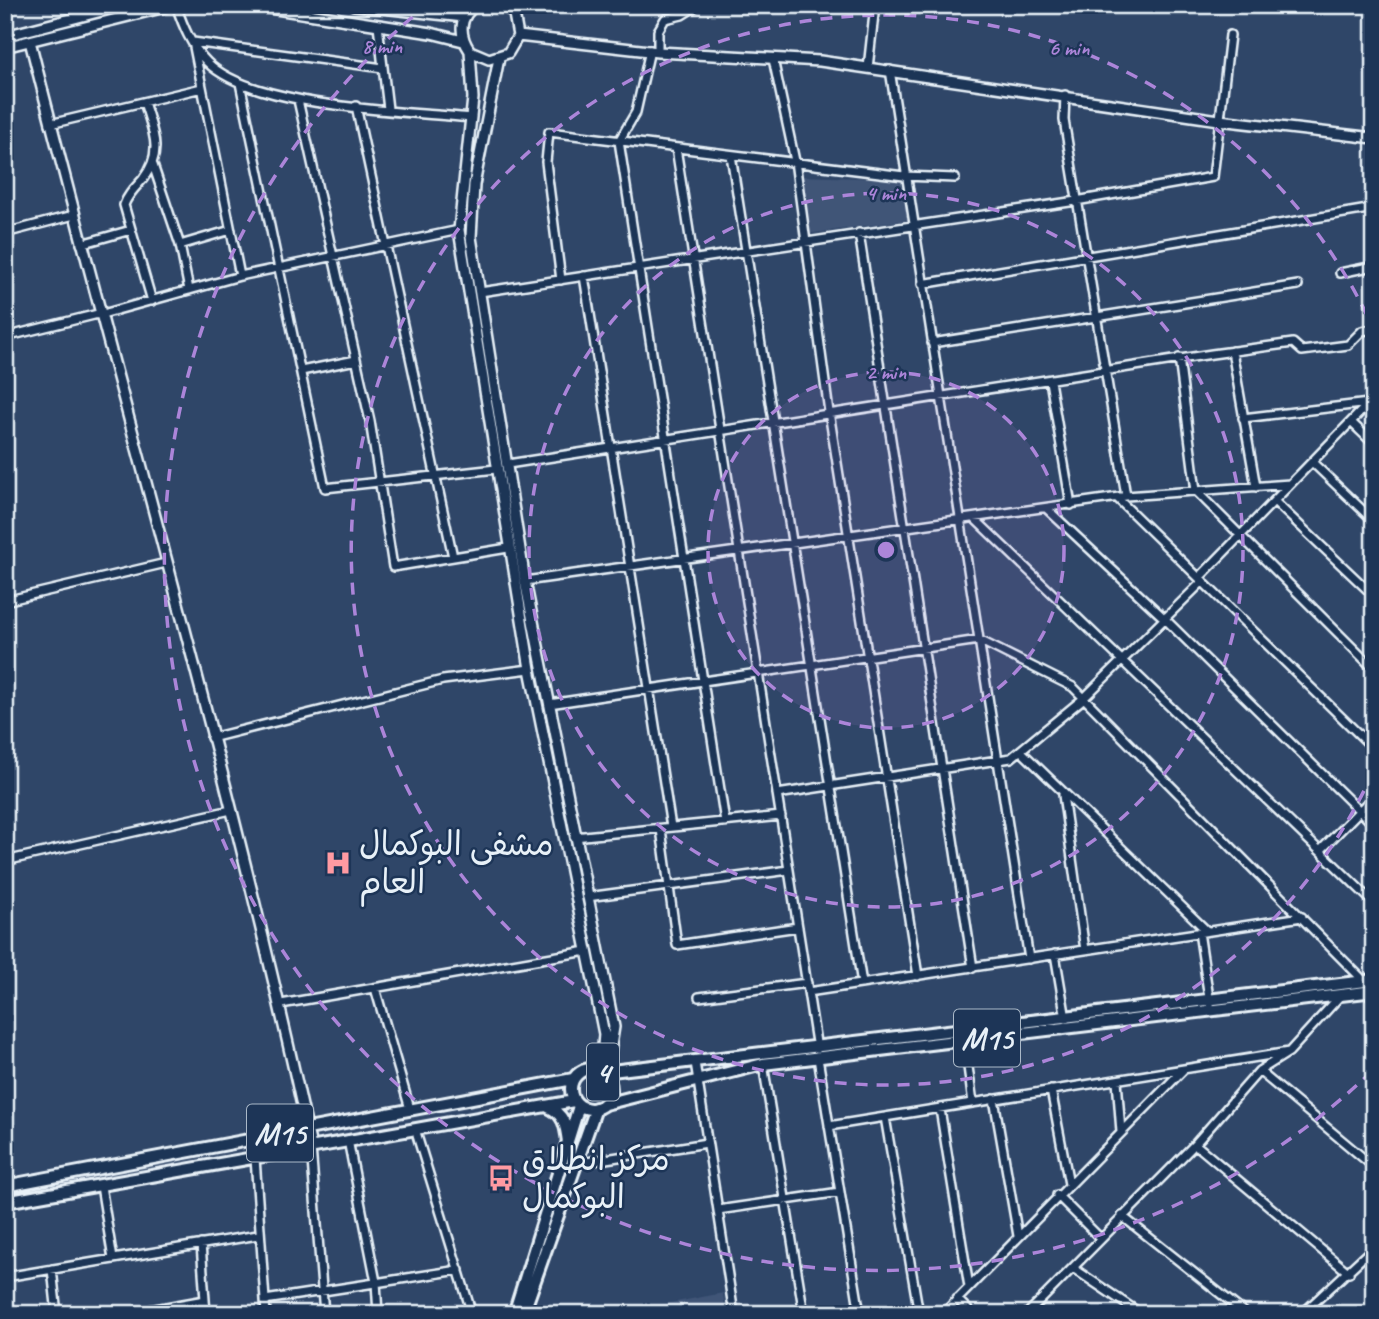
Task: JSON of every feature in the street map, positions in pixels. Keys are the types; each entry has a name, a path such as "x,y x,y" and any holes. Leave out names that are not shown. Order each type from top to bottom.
{"main road":[{"name":"M15","path":"598,1070 817,1053 1370,986"},
{"name":"M15","path":"601,1106 696,1079 817,1053"},
{"name":"4","path":"548,1107 577,1103 601,1106 612,1087 598,1070 581,1070 573,1079 570,1090 577,1103"},
{"name":"4","path":"555,1083 573,1079"},
{"name":"M15","path":"5,1186 307,1127 555,1083"},
{"path":"523,1314 565,1174 568,1142 577,1103"},
{"path":"514,1314 565,1174 574,1164 601,1106"},
{"name":"M15","path":"5,1202 548,1107"},
{"path":"548,1107 564,1119 568,1142"}],"street":[{"path":"5,36 125,5"},
{"path":"5,47 175,5 185,31 207,62 240,83 263,92 298,100 471,118"},
{"path":"250,5 463,41"},
{"path":"354,5 418,9 464,17"},
{"path":"476,5 464,17 463,41 470,51 473,72 459,230 508,548 604,1034 598,1070"},
{"path":"470,51 489,60 508,53 518,36 514,14 505,5"},
{"path":"698,5 682,15 665,19 658,31 636,112 618,141 725,822"},
{"path":"868,68 875,5"},
{"path":"379,25 388,109"},
{"path":"480,292 1076,201 1213,177 1230,35"},
{"path":"518,36 654,51 890,70 1219,120 1374,138"},
{"path":"30,41 99,315 281,1004 311,1147 324,1314"},
{"path":"193,43 383,68"},
{"path":"193,43 240,276"},
{"path":"499,58 470,217 525,581 614,1027 608,1058 598,1070"},
{"path":"774,59 795,161 829,412 918,976"},
{"path":"890,70 904,176 1029,959"},
{"path":"240,83 326,488 496,469"},
{"path":"50,124 202,89"},
{"path":"1065,95 1064,120 1076,201 1126,496"},
{"path":"298,100 381,482 393,567 508,548"},
{"path":"144,102 156,144 153,165 180,245 189,290"},
{"path":"356,106 453,557"},
{"path":"561,280 547,162 549,132 904,176 955,178"},
{"path":"676,148 860,1314"},
{"path":"731,155 862,984"},
{"path":"152,300 124,205 127,196 153,165"},
{"path":"922,284 1374,208"},
{"path":"5,233 74,215"},
{"path":"81,244 131,230"},
{"path":"180,245 231,230"},
{"path":"5,337 99,315 240,276 459,230"},
{"path":"859,233 973,968"},
{"path":"1340,273 1374,266"},
{"path":"584,276 671,827"},
{"path":"932,343 1297,285"},
{"path":"508,464 940,394 1050,381 1179,358 1293,342 1302,351 1348,345 1362,331 1374,329"},
{"path":"1233,351 1256,487"},
{"path":"1179,358 1196,491 1374,669"},
{"path":"301,372 356,360"},
{"path":"1050,381 1071,505"},
{"path":"1243,418 1371,401"},
{"path":"777,794 887,779 942,768 999,762 1022,752 1084,698 1165,619 1274,500 1371,401"},
{"path":"1351,422 1374,444"},
{"path":"1312,462 1374,521"},
{"path":"525,581 793,545 906,525 976,520 1126,496 1290,484"},
{"path":"1117,498 1374,748"},
{"path":"1274,500 1374,596"},
{"path":"1047,509 1165,619 1374,825"},
{"path":"976,520 1374,903"},
{"path":"5,601 166,563"},
{"path":"549,704 979,640 1073,687 1370,986"},
{"path":"211,738 443,680 530,668"},
{"path":"1022,752 1203,932 1210,1006"},
{"path":"1063,794 1085,950"},
{"path":"1321,850 1374,796"},
{"path":"5,861 231,810"},
{"path":"575,838 781,816"},
{"path":"661,829 677,945 798,927"},
{"path":"587,897 789,870"},
{"path":"699,997 862,984 1302,917"},
{"path":"281,1004 587,951"},
{"path":"1055,954 1066,1023"},
{"path":"375,988 410,1109"},
{"path":"1027,1314 1195,1144 1259,1071 1289,1052 1341,990"},
{"path":"964,1035 973,1103"},
{"path":"829,1126 1289,1052"},
{"path":"695,1062 734,1314"},
{"path":"763,1064 804,1314"},
{"path":"943,1314 1057,1195 1183,1070"},
{"path":"1259,1071 1374,1167"},
{"path":"1117,1080 1121,1132"},
{"path":"1051,1090 1069,1184"},
{"path":"994,1099 1018,1236"},
{"path":"940,1109 969,1287"},
{"path":"885,1117 919,1314"},
{"path":"415,1129 472,1314"},
{"path":"348,1140 376,1282 378,1314"},
{"path":"574,1164 707,1143"},
{"path":"1195,1144 1349,1273"},
{"path":"254,1158 266,1314"},
{"path":"102,1185 113,1259"},
{"path":"718,1210 840,1192"},
{"path":"1057,1195 1100,1238"},
{"path":"1122,1216 1246,1314"},
{"path":"5,1277 258,1235"},
{"path":"201,1244 206,1314"},
{"path":"1302,1314 1374,1247"},
{"path":"1073,1268 1141,1314"},
{"path":"52,1269 57,1314"},
{"path":"265,1300 458,1270"},
{"path":"957,1299 972,1314"},
{"path":"127,1314 205,1300"}],"shaded area":[{"path":"798,176 900,179 908,220 808,234"},
{"path":"723,1293 726,1314 651,1314 650,1307"}],"place":[{"name":"مشفى البوكمال العام","path":"338,863"},
{"name":"مركز انطلاق البوكمال","path":"501,1178"}]}
